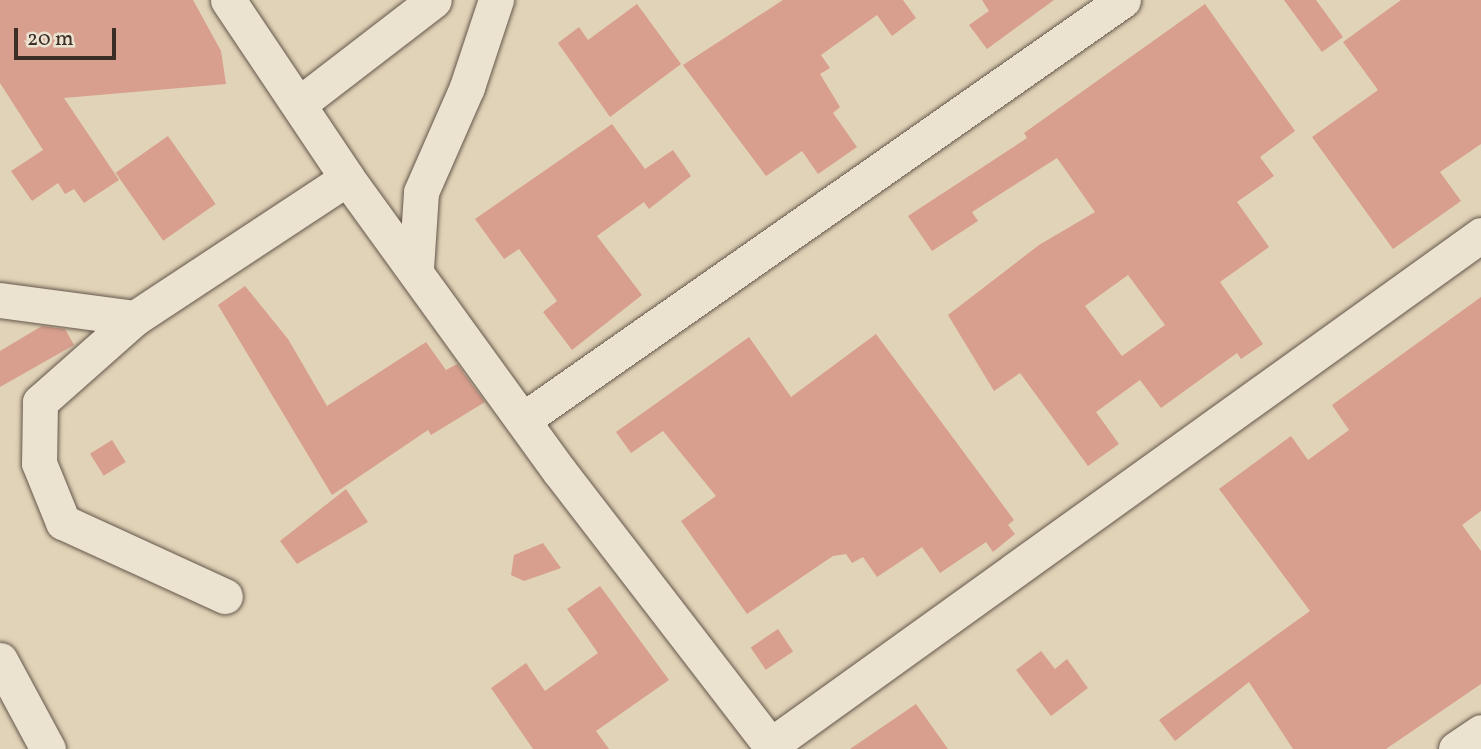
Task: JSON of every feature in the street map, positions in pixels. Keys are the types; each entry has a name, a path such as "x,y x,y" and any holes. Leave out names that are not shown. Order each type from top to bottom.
{"street":[{"path":"228,0 347,178 416,268 524,419 772,747 1481,235"},
{"path":"299,104 434,0"},
{"path":"416,268 421,192 467,87 496,0"},
{"path":"524,419 1123,0"},
{"path":"225,596 63,522 39,463 40,402 135,318 347,178"},
{"path":"0,300 135,318"},
{"path":"0,660 48,749"},
{"path":"1457,749 1481,732"}],"building":[{"path":"0,0 193,0 221,51 226,84 64,98 119,180 84,203 74,189 65,194 58,183 32,201 11,171 43,150 0,83"},
{"path":"783,0 903,0 916,18 892,36 877,15 821,55 830,68 820,74 840,107 833,113 857,147 818,174 802,151 766,176 683,65"},
{"path":"982,0 1054,0 987,49 969,25 989,11"},
{"path":"1284,0 1316,0 1343,37 1322,52"},
{"path":"1401,0 1481,0 1481,144 1440,172 1461,201 1393,249 1312,137 1378,90 1343,42"},
{"path":"637,4 681,64 610,117 558,43 579,27 588,40"},
{"path":"1205,4 1295,131 1260,157 1274,176 1237,202 1269,247 1220,282 1263,344 1241,359 1237,353 1161,408 1140,380 1096,412 1119,444 1088,466 1020,373 994,391 948,315 1039,245 1095,212 1057,158 972,212 978,221 932,251 908,216 1027,138 1024,133","holes":["1128,275 1165,325 1122,356 1085,306"]},
{"path":"612,124 645,169 673,150 691,176 649,209 644,202 597,236 642,295 572,350 543,312 557,301 519,249 504,259 475,219"},
{"path":"168,136 216,204 163,241 116,173"},
{"path":"245,286 288,339 327,406 426,342 446,370 457,364 485,402 431,435 428,430 332,495 218,305"},
{"path":"1481,297 1481,511 1462,525 1481,551 1481,684 1386,749 1293,749 1249,682 1175,741 1159,720 1310,611 1219,489 1291,436 1308,460 1349,430 1332,405"},
{"path":"42,326 65,329 74,345 0,387 0,351"},
{"path":"876,334 1014,520 1008,525 1015,534 993,552 986,542 940,573 922,547 877,577 863,557 852,563 846,554 833,556 747,614 681,521 716,496 663,431 631,453 616,432 749,337 791,397"},
{"path":"112,440 126,462 104,476 90,454"},
{"path":"346,489 368,522 297,564 280,541"},
{"path":"543,543 561,568 524,581 511,575 514,555"},
{"path":"600,586 669,680 596,731 609,749 533,749 491,688 526,663 545,691 598,653 567,609"},
{"path":"778,629 793,651 766,670 751,647"},
{"path":"1041,651 1055,669 1067,659 1088,688 1051,716 1016,670"},
{"path":"916,704 948,749 850,749"}]}
